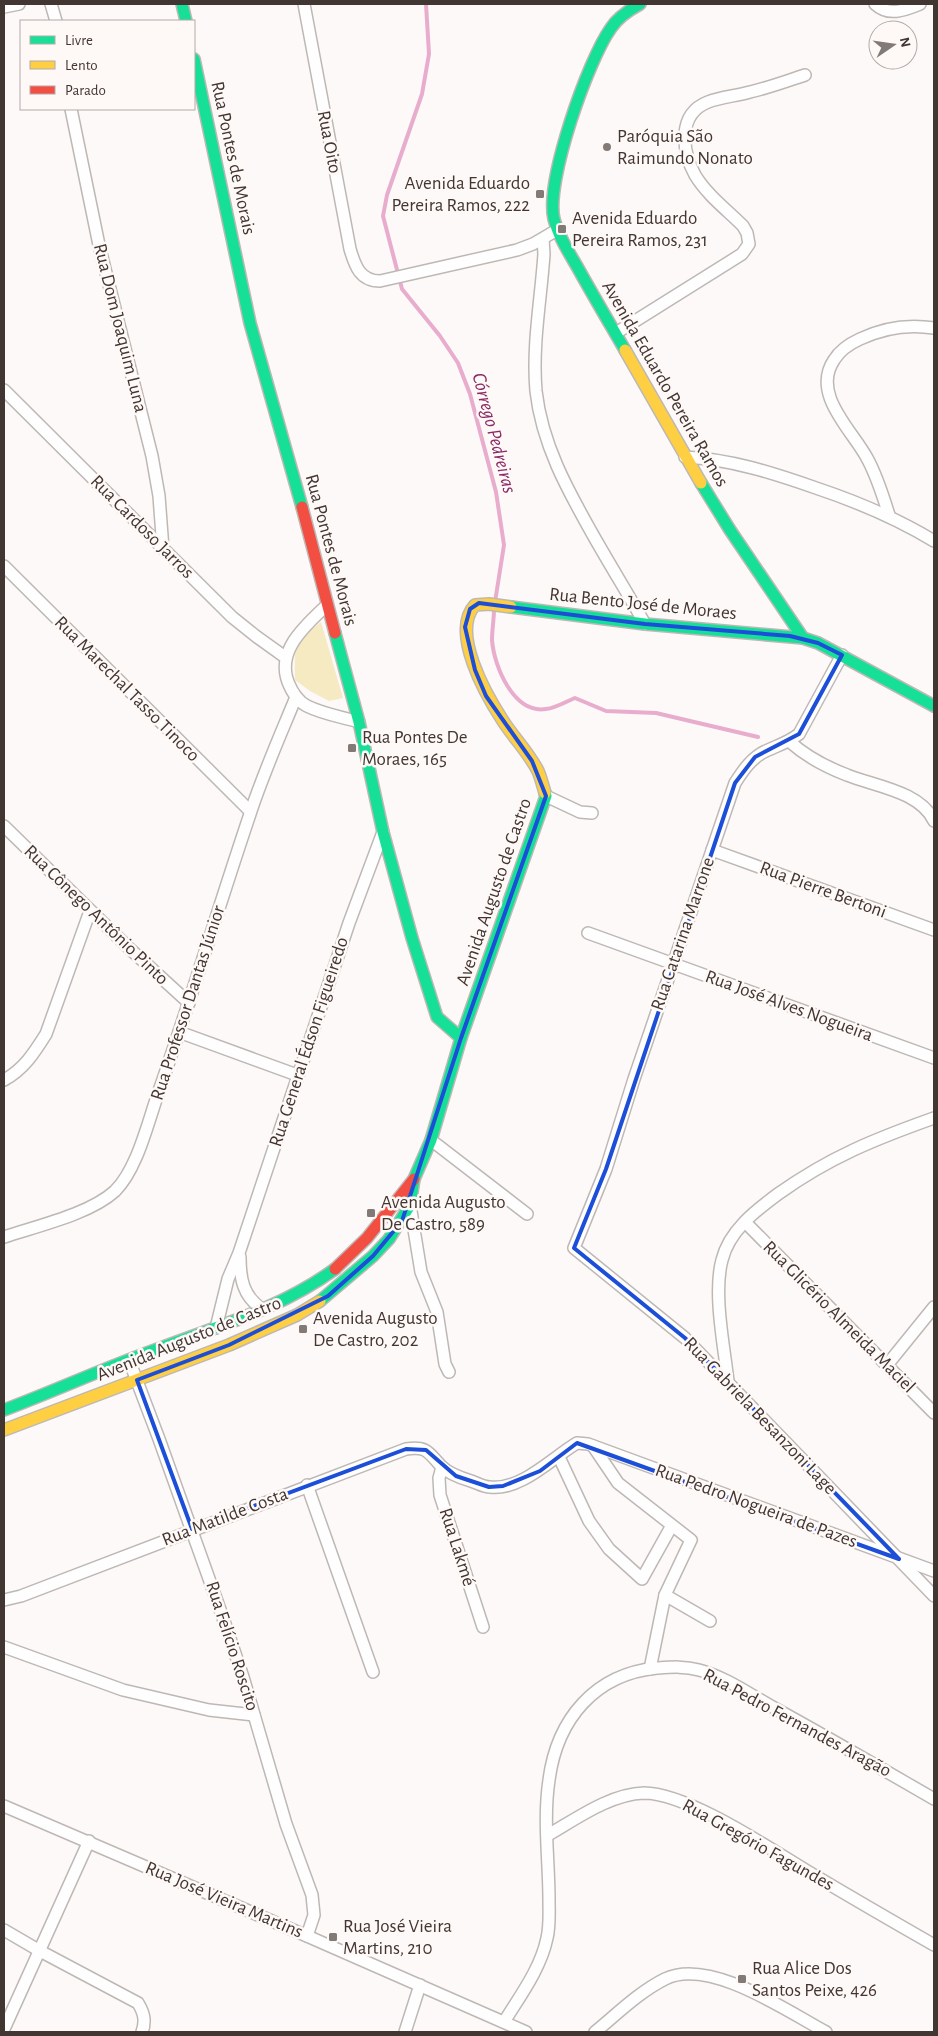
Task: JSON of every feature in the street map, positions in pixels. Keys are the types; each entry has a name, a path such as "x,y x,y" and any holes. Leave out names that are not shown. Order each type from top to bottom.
{"street":[{"path":"6,5 19,4"},
{"path":"51,4 56,20"},
{"path":"182,4 186,20"},
{"name":"Rua Oito","path":"304,4 350,249 358,271 364,277 371,281 388,278 517,250 543,238"},
{"name":"Avenida Eduardo Pereira Ramos","path":"640,4 621,16 609,31 596,54 574,111 565,141 554,196 553,215 557,230 685,457 730,530 794,622 803,638"},
{"path":"875,4 886,11 896,12 920,4"},
{"name":"Rua Pontes de Morais","path":"195,65 250,323 359,722 383,832 412,938 437,1017 461,1038"},
{"path":"616,332 742,254 749,244 747,233 743,226 705,188 696,175 690,162 685,141 684,129 690,117 696,110 707,103 751,92 805,75"},
{"name":"Rua Dom Joaquim Luna","path":"71,110 101,255 152,456 159,496 163,548"},
{"path":"557,230 543,238 544,254 536,360 536,391 543,429 560,474 645,624"},
{"path":"889,515 884,497 867,458 831,402 827,388 827,376 836,356 854,342 874,333 920,326 934,328"},
{"name":"Rua Cardoso Jarros","path":"4,390 232,616 285,657"},
{"path":"685,457 725,461 771,473 889,515 934,541"},
{"name":"Rua Marechal Tasso Tinoco","path":"4,566 250,811"},
{"name":"Rua Bento José de Moraes","path":"479,603 645,624 803,638"},
{"name":"Avenida Augusto de Castro","path":"4,1410 129,1360 216,1328 309,1287 340,1264 369,1238 414,1179 431,1140 461,1038 546,796 539,772 486,696 475,670 464,627 466,615 472,607 479,603"},
{"path":"327,605 298,635 285,657 286,677 296,697 307,706 359,722"},
{"path":"803,638 842,655 934,706"},
{"name":"Rua Catarina Marrone","path":"574,1248 606,1169 735,783 745,766 768,750 790,742 799,734 842,655"},
{"name":"Rua Professor Dantas Júnior","path":"4,1237 90,1208 116,1190 130,1169 180,1032 250,811 296,697"},
{"path":"790,742 820,763 910,798 931,814 934,821"},
{"path":"546,796 580,812 592,814"},
{"name":"Rua Cônego Antônio Pinto","path":"4,826 90,911 189,1003"},
{"name":"Rua General Édson Figueiredo","path":"216,1328 228,1278 239,1253 349,923 383,832"},
{"name":"Rua Pierre Bertoni","path":"712,850 934,930"},
{"path":"4,1080 21,1069 36,1051 46,1034 90,911"},
{"name":"Rua José Alves Nogueira","path":"588,933 934,1058"},
{"path":"180,1032 297,1075"},
{"path":"728,1381 719,1277 722,1258 731,1240 745,1222 765,1203 822,1165 878,1138 934,1118"},
{"path":"431,1140 527,1214"},
{"name":"Avenida Augusto de Castro","path":"4,1430 229,1346 297,1315 328,1296 384,1245 402,1221 410,1205 414,1179"},
{"path":"410,1205 421,1272 437,1312 445,1364 449,1372"},
{"name":"Rua Glicério Almeida Maciel","path":"745,1222 934,1413"},
{"name":"Rua Gabriela Besanzoni Lage","path":"574,1248 685,1338 934,1596"},
{"name":"Rua General Édson Figueiredo","path":"239,1253 240,1276 245,1291 253,1302 262,1309"},
{"path":"887,1365 934,1306"},
{"name":"Rua Felício Roscito","path":"129,1360 192,1529 254,1715 286,1824 312,1895 314,1914 307,1936"},
{"name":"Rua Pedro Nogueira de Pazes","path":"558,1457 577,1443 592,1446 934,1571"},
{"path":"592,1446 618,1483 691,1540 665,1594 650,1669"},
{"name":"Rua Matilde Costa","path":"4,1600 21,1596 192,1529 406,1449 417,1447 426,1450 442,1467"},
{"path":"442,1467 456,1476 490,1487 503,1486 540,1471 558,1457 589,1521 610,1549 642,1579 671,1526"},
{"name":"Rua Lakmé","path":"442,1467 439,1478 440,1495 483,1627"},
{"path":"307,1486 373,1672"},
{"path":"665,1594 710,1621"},
{"path":"4,1646 123,1690 209,1710 254,1715"},
{"name":"Rua Pedro Fernandes Aragão","path":"504,2022 527,1986 543,1955 548,1937 547,1804 555,1746 568,1720 583,1702 619,1676 650,1669 681,1667 700,1670 724,1681 849,1749 934,1799"},
{"name":"Rua Gregório Fagundes","path":"548,1835 598,1807 621,1797 644,1793 666,1796 686,1803 746,1835 934,1945"},
{"name":"Rua José Vieira Martins","path":"4,1806 89,1841 526,2032"},
{"path":"4,2029 89,1841"},
{"path":"4,1930 138,2003 144,2012 145,2023 142,2032"},
{"path":"595,2032 652,1986 666,1978 680,1974 698,1974 718,1977 741,1986 826,2032"},
{"path":"405,2032 420,1985"}],"highlighted area":[{"path":"479,603 645,624 790,636 818,643 842,655 799,734 755,757 735,783 606,1169 574,1248 685,1338 899,1559 577,1443 540,1471 503,1486 489,1487 456,1476 426,1450 406,1449 192,1529 137,1380 229,1345 328,1296 373,1256 402,1221 461,1038 546,796 532,761 486,696 475,670 465,627 470,609"}],"shaded area":[{"path":"321,622 343,698 329,701 295,680 297,646"}],"waterway":[{"name":"Córrego Pedreiras","path":"426,4 429,54 422,94 387,195 383,216 402,289 440,336 458,363 470,394 496,492 504,545 495,602"},
{"path":"494,609 492,640 497,663 508,686 524,704 535,709 546,709 575,698 606,711 656,713 758,737"}],"traffic: fast":[{"path":"182,4 186,20"},
{"path":"625,350 568,252 556,226 553,201 556,178 570,122 591,66 617,20 640,4"},
{"path":"195,64 250,323 302,507"},
{"path":"701,483 730,530 803,638"},
{"path":"511,607 645,624 803,638 818,643 934,706"},
{"path":"335,633 359,722 383,832 412,938 437,1017 461,1038"},
{"path":"320,1301 373,1256 389,1239 410,1205 414,1179 431,1140 461,1038 546,796 545,793"},
{"path":"4,1410 123,1362 252,1314 294,1294 335,1269"}],"traffic: slow":[{"path":"625,350 701,483"},
{"path":"511,607 489,604 475,605 468,617 466,631 468,647 488,696 503,721 534,764 545,793"},
{"path":"4,1430 229,1345 297,1315 320,1301"}],"traffic: jam":[{"path":"302,507 335,633"},
{"path":"335,1269 367,1238 414,1179"}],"place":[{"name":"Paróquia São Raimundo Nonato","path":"607,147"},
{"name":"Avenida Eduardo Pereira Ramos, 222","path":"540,194"},
{"name":"Avenida Eduardo Pereira Ramos, 231","path":"562,229"},
{"name":"Rua Pontes De Moraes, 165","path":"352,748"},
{"name":"Avenida Augusto De Castro, 589","path":"371,1213"},
{"name":"Avenida Augusto De Castro, 202","path":"303,1329"},
{"name":"Rua José Vieira Martins, 210","path":"333,1937"},
{"name":"Rua Alice Dos Santos Peixe, 426","path":"742,1979"}]}
